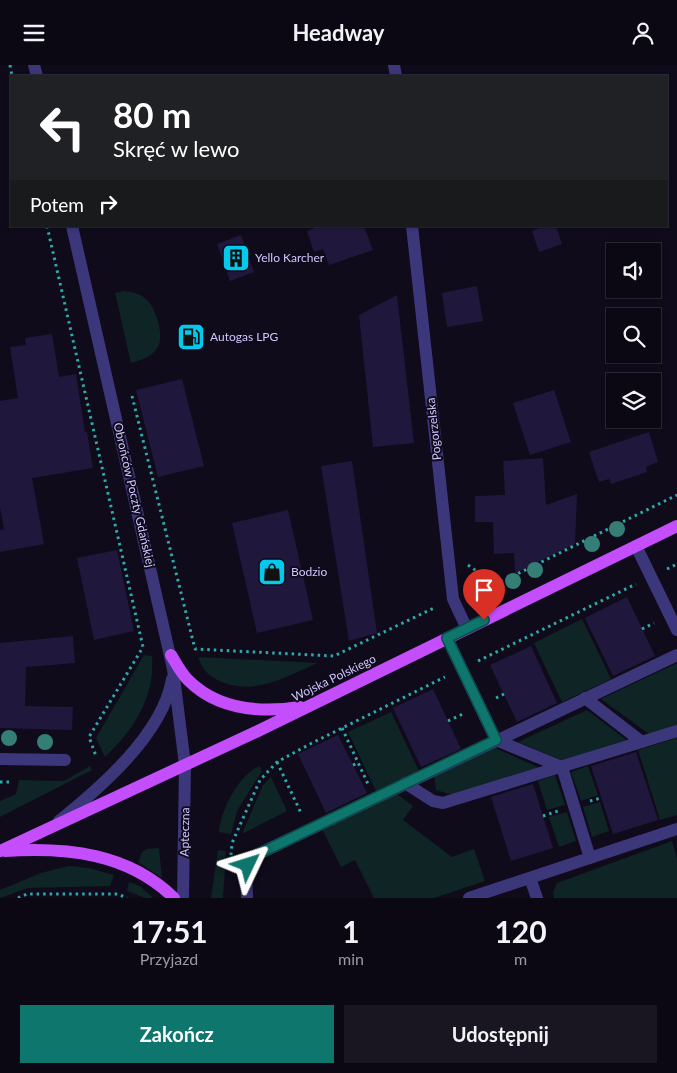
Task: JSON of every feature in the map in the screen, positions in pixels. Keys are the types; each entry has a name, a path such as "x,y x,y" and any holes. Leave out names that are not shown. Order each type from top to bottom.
{"main road":[{"name":"Wojska Polskiego","path":"0,851 185,765 677,526"},
{"path":"171,655 189,681 204,693 229,705 257,710 307,706"},
{"path":"0,851 62,851 98,856 141,872 174,898"}],"street":[{"name":"Obrońców Poczty Gdańskiej","path":"72,227 174,669 185,765"},
{"name":"Pogorzelska","path":"412,227 453,599 467,629"},
{"path":"636,546 677,630"},
{"path":"447,638 496,740 562,767"},
{"path":"247,898 248,865 251,857 677,655"},
{"path":"56,824 98,789 137,747 165,702 174,669"},
{"path":"585,698 642,742"},
{"path":"405,783 433,801 443,803 677,731"},
{"path":"0,759 65,760"},
{"name":"Apteczna","path":"183,898 185,765"},
{"path":"562,767 590,858"},
{"path":"470,898 677,829"},
{"path":"530,878 537,898"}],"path":[{"path":"46,227 143,647 89,737 96,756"},
{"path":"131,394 195,649 334,656 453,599 507,579 677,495"},
{"path":"232,843 260,780 277,762 461,668 677,563"},
{"path":"342,728 375,798"},
{"path":"277,762 309,829"},
{"path":"353,765 358,763"},
{"path":"0,782 12,782"},
{"path":"18,898 27,894 118,894 127,898"}],"green space":[{"path":"124,291 138,294 147,299 155,312 160,331 160,342 156,350 146,358 131,363 115,293"},
{"path":"582,619 611,679 562,702 534,643"},
{"path":"144,655 152,656 152,671 146,699 134,724 105,757 96,738"},
{"path":"198,657 318,663 273,682 249,687 237,686 215,679 202,667"},
{"path":"677,663 677,725 649,734 601,699"},
{"path":"587,710 628,741 564,761 518,742"},
{"path":"391,712 419,771 376,791 348,732"},
{"path":"677,738 677,815 660,820 638,750"},
{"path":"493,747 540,768 452,795 436,790 434,775"},
{"path":"90,766 92,770 0,817 0,801 16,794 19,780 64,781"},
{"path":"260,766 262,771 237,811 231,834 219,832 223,814 232,794 245,776"},
{"path":"588,766 598,795 581,801 571,772"},
{"path":"555,775 565,805 547,810 538,781"},
{"path":"271,777 287,811 242,834 263,785"},
{"path":"397,794 413,806 403,820 452,857 474,849 485,881 434,898 374,898 355,860 341,867 322,829"},
{"path":"600,802 609,831 592,837 583,807"},
{"path":"567,812 576,841 559,847 549,817"},
{"path":"672,841 677,859 677,898 554,898 553,892 557,883"},
{"path":"159,848 162,878 138,862 142,852 147,849"},
{"path":"218,850 226,851 223,898 211,898"},
{"path":"69,866 89,868 114,875 110,886 28,888 0,898 0,890 41,873"},
{"path":"129,882 140,886 153,898 145,898 127,891"}],"building":[{"path":"317,227 364,227 373,250 329,265 323,249 314,252 307,231"},
{"path":"543,227 556,227 562,244 539,252 532,231"},
{"name":"Yello Karcher","path":"241,235 254,272 230,281 217,244"},
{"path":"477,286 483,321 447,327 442,293"},
{"path":"397,295 414,443 373,447 359,315"},
{"path":"52,334 59,377 76,374 93,468 32,478 44,544 0,552 0,530 4,529 0,507 0,401 18,398 10,347 26,345 25,338"},
{"path":"182,379 204,466 158,477 136,390"},
{"path":"554,390 571,442 530,455 513,403"},
{"path":"649,432 658,462 646,467 647,472 611,484 609,479 599,482 589,452"},
{"path":"543,458 546,505 577,494 575,544 515,573 514,553 494,554 493,522 475,522 475,496 505,495 503,461"},
{"path":"352,461 377,633 349,641 321,466"},
{"name":"Bodzio","path":"288,510 313,620 257,633 232,523"},
{"path":"117,550 134,631 94,640 77,558"},
{"path":"627,597 655,656 613,676 585,618"},
{"path":"73,636 75,663 26,667 25,706 73,707 72,730 0,728 0,643"},
{"path":"531,646 557,703 517,722 490,665"},
{"path":"433,689 461,749 421,767 393,708"},
{"path":"338,735 367,793 326,813 298,754"},
{"path":"636,752 658,820 613,834 591,766"},
{"path":"533,784 553,848 511,861 491,797"}],"place":[{"name":"Yello Karcher","path":"236,258"},
{"name":"Autogas LPG","path":"191,337"},
{"name":"Bodzio","path":"272,572"}],"route":[{"path":"248,865 251,857 496,740 447,638 484,620"}]}
